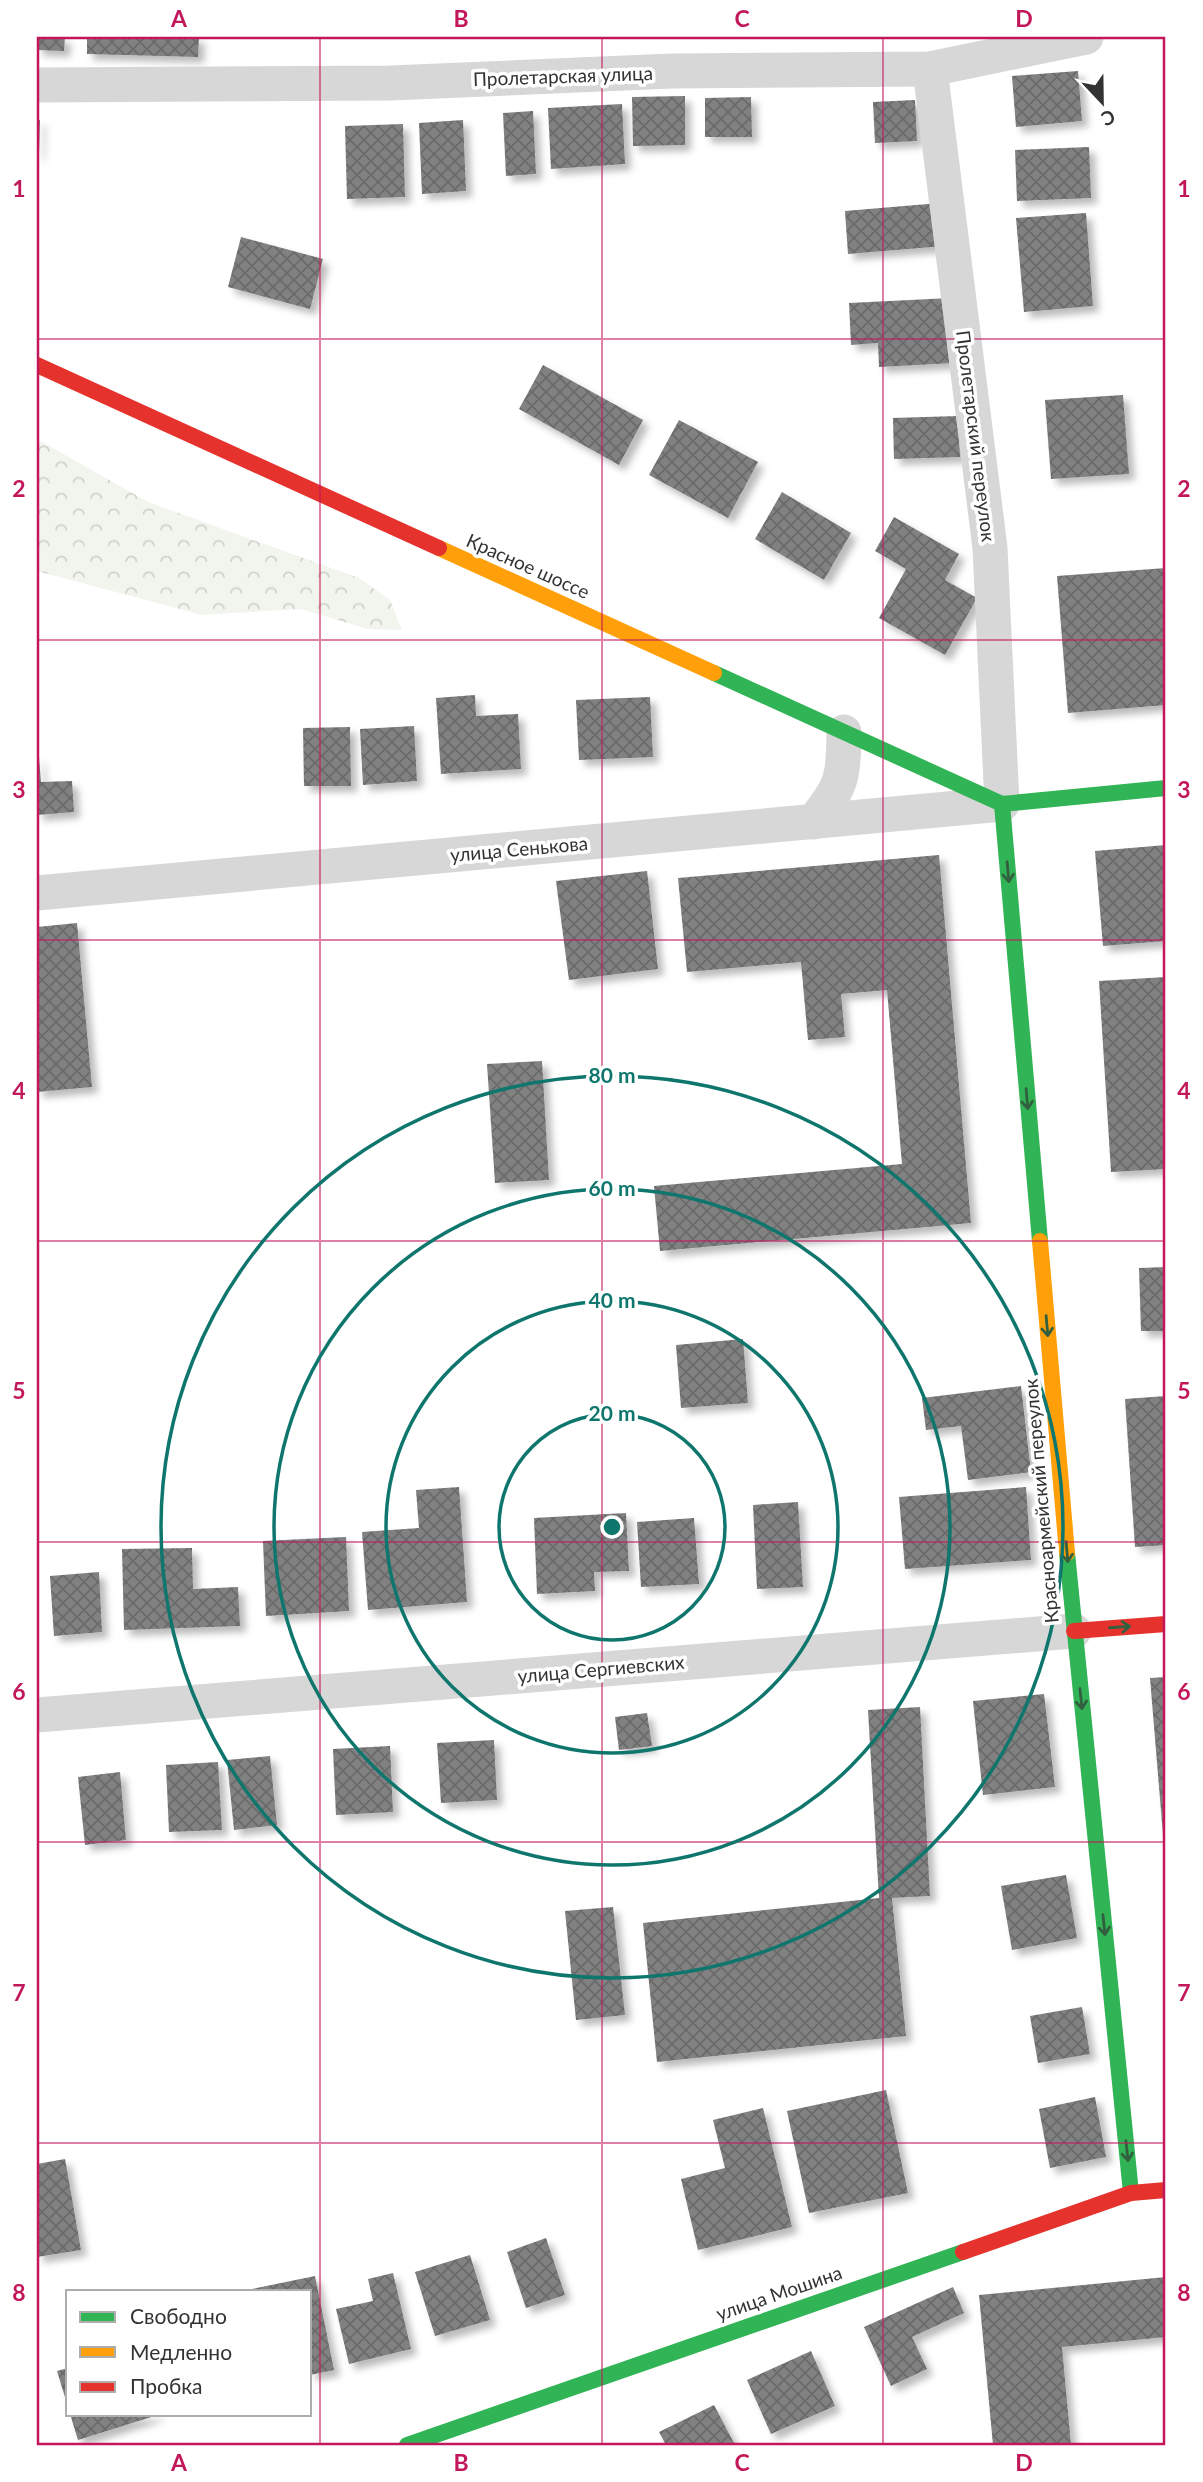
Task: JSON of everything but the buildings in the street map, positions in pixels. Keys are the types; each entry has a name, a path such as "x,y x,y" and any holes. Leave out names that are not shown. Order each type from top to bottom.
{"street":[{"name":"Пролетарская улица","path":"37,85 390,83 671,71 930,69 1086,37"},
{"name":"Пролетарский переулок","path":"930,69 990,548 1002,804"},
{"name":"Красное шоссе","path":"37,365 1002,804"},
{"path":"813,822 835,796 843,772 844,732"},
{"path":"1002,804 1166,788"},
{"name":"улица Сенькова","path":"37,893 1002,804"},
{"name":"Красноармейский переулок","path":"1002,804 1073,1631 1131,2193"},
{"name":"улица Сергиевских","path":"37,1715 1166,1624"},
{"name":"улица Мошина","path":"407,2445 1131,2193 1166,2190"}],"green space":[{"path":"37,439 148,502 359,578 390,600 402,630 368,629 301,609 202,615 37,571"}],"traffic: fast":[{"path":"714,673 1002,804"},
{"path":"1002,804 1166,788"},
{"path":"1002,804 1040,1241"},
{"path":"1067,1553 1131,2193"},
{"path":"407,2445 963,2252"}],"traffic: slow":[{"path":"439,548 714,673"},
{"path":"1040,1241 1067,1553"}],"traffic: jam":[{"path":"37,365 439,548"},
{"path":"1074,1631 1166,1624"},
{"path":"963,2252 1131,2193 1166,2190"}]}
